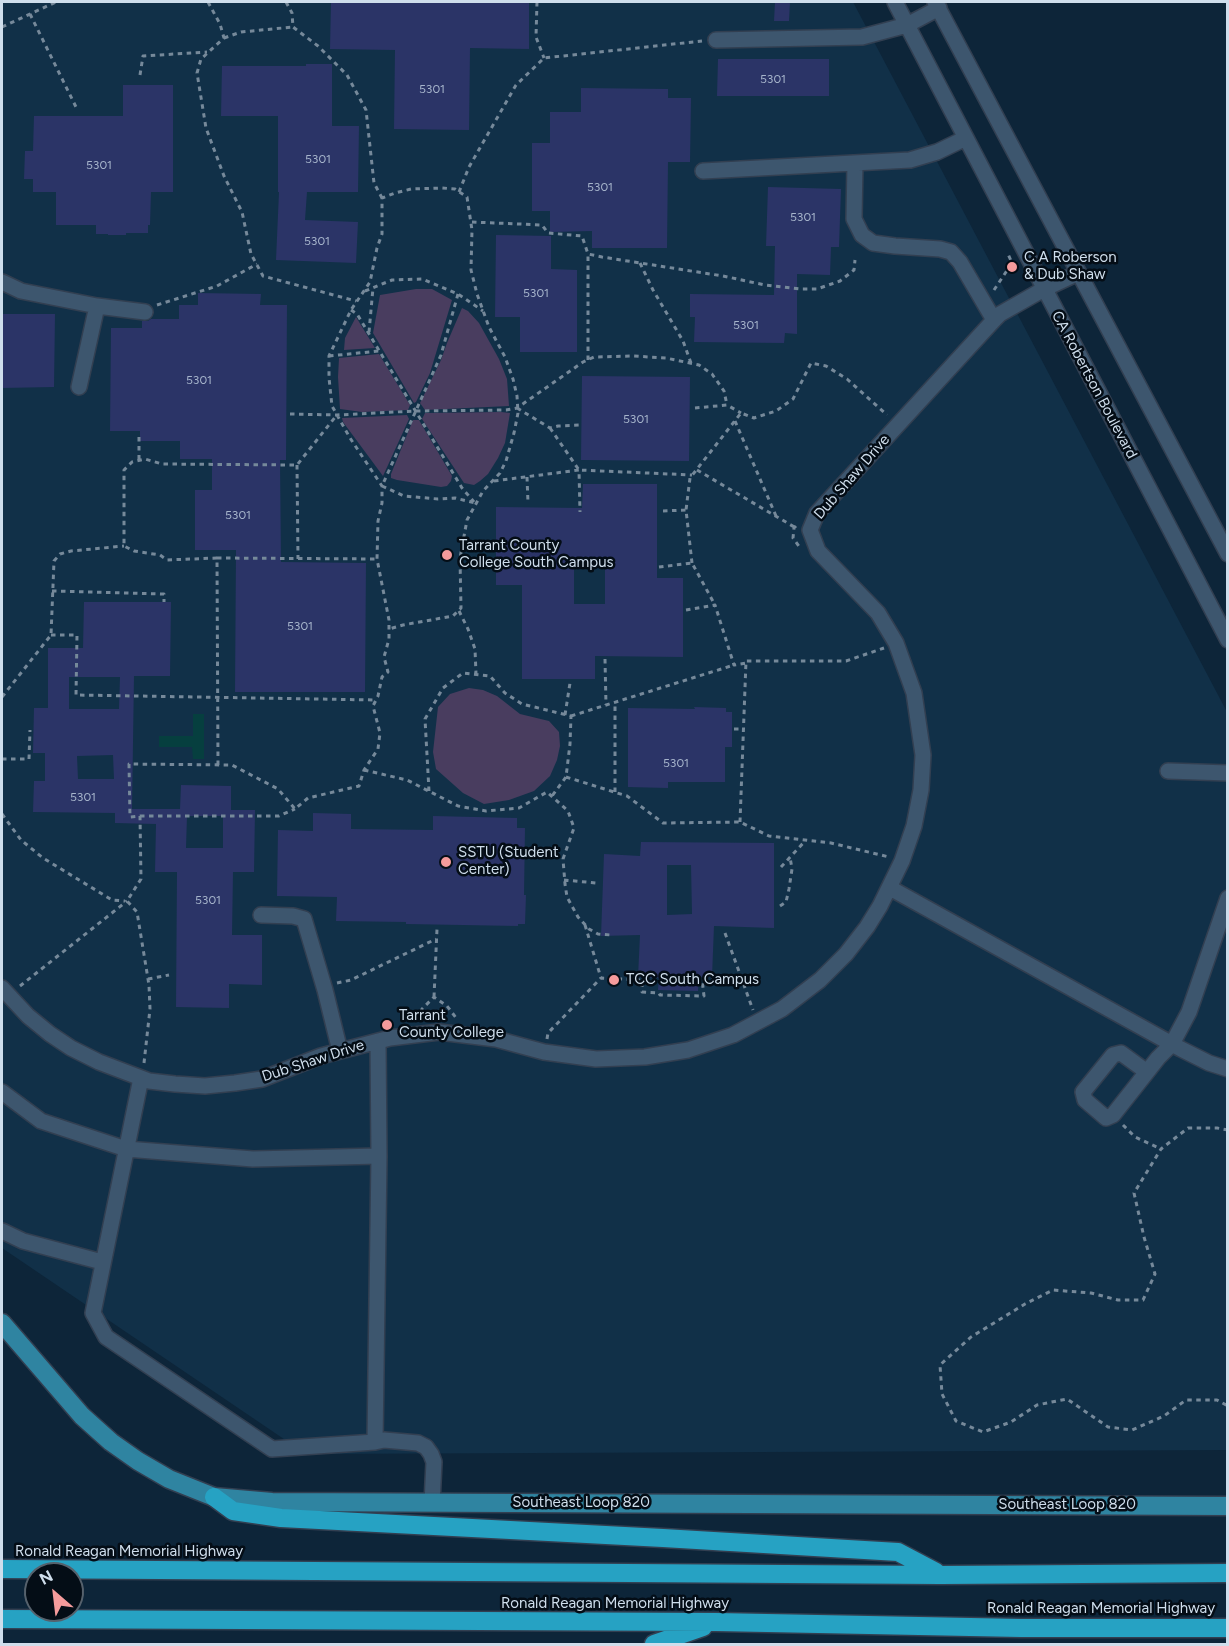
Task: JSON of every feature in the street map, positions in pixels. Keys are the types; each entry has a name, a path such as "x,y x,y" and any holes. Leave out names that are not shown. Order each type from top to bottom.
{"highway":[{"path":"214,1497 233,1511 281,1518 898,1552 941,1575"},
{"name":"Ronald Reagan Memorial Highway","path":"2,1569 941,1575 1227,1573"},
{"name":"Ronald Reagan Memorial Highway","path":"2,1619 716,1622 1021,1628 1227,1628"},
{"path":"654,1644 716,1622"}],"main road":[{"name":"Southeast Loop 820","path":"2,1323 82,1416 111,1442 169,1479 214,1497 272,1502 1227,1506"}],"street":[{"name":"CA Robertson Boulevard","path":"895,2 1227,640"},
{"path":"716,40 862,37 908,25 937,5 1227,554"},
{"path":"703,171 910,160 937,152 966,138"},
{"path":"855,163 854,219 862,235 873,243 951,252 960,262 994,320"},
{"name":"Dub Shaw Drive","path":"9,988 28,1016 71,1048 99,1062 142,1071 149,1081 205,1086 262,1079 321,1056 378,1041 418,1034 447,1033 496,1039 544,1052 596,1059 645,1057 688,1050 733,1035 782,1009 820,980 846,954 867,927 890,888 914,826 921,790 923,755 914,693 896,643 878,613 818,550 805,526 1000,314 1078,273"},
{"path":"2,282 21,291 97,306 145,312"},
{"path":"79,387 97,306"},
{"path":"1168,771 1227,773"},
{"path":"890,888 1172,1044 1209,1063 1227,1069"},
{"path":"1147,1072 1121,1053 1113,1055 1083,1092 1085,1100 1106,1118 1113,1115 1147,1072 1158,1058 1172,1044 1189,1012 1227,897"},
{"path":"261,915 293,916 304,919 340,1051"},
{"path":"375,1442 379,1156 378,1041"},
{"path":"142,1071 93,1313 106,1337 272,1449 384,1440 418,1443 426,1447 434,1462 432,1503"},
{"path":"2,1092 40,1121 126,1149 253,1159 379,1156"},
{"path":"2,1231 23,1241 102,1262"}],"path":[{"path":"2,27 56,2"},
{"path":"208,2 220,24 224,38"},
{"path":"286,2 292,13 293,27"},
{"path":"537,2 536,37 544,58"},
{"path":"30,14 76,107"},
{"path":"357,301 263,276 256,264 251,254 242,212 224,176 206,128 197,73 201,59 224,38 241,32 293,27 318,46 346,75 366,110 374,183 382,198 382,234 370,282 351,310 329,357 332,406 382,486 404,495 438,500 456,498 475,503"},
{"path":"459,192 470,166 516,86 544,58 716,40"},
{"path":"140,75 143,56 209,52"},
{"path":"382,198 411,189 442,188 455,189 467,197 472,222 471,270 477,294 489,327 505,357 517,396 514,433 506,461 500,473 475,503 467,520 461,548 461,608 453,616 389,630"},
{"path":"472,222 542,225 548,232 582,236 588,254 588,360"},
{"path":"588,254 765,285 817,289 840,280 854,270 855,260"},
{"path":"985,303 1012,263 1008,254"},
{"path":"640,263 683,341 691,363"},
{"path":"145,312 160,304 217,286 256,264"},
{"path":"363,292 392,280 422,279 458,294 485,312"},
{"path":"369,333 373,288"},
{"path":"295,809 278,789 232,765 129,764 130,817 279,816 295,809 308,798 359,786 364,770 378,749 380,733 373,706 378,696 382,677 388,672 384,657 389,639 389,620 377,559 382,486 441,355 458,294"},
{"path":"351,310 357,314 462,488 475,503"},
{"path":"329,357 379,351"},
{"path":"290,414 337,415 506,410 517,408 583,362 594,357 633,356 666,358 699,364 712,374 723,391 727,405"},
{"path":"695,408 727,405 754,418 776,411 794,399 811,363 826,366 848,379 898,424"},
{"path":"517,408 550,428 579,470 580,512"},
{"path":"734,665 715,605 692,563 686,510 690,478 741,413"},
{"path":"298,559 297,465 337,415"},
{"path":"735,421 776,517"},
{"path":"550,428 581,425"},
{"path":"139,437 139,460"},
{"path":"124,546 124,470 132,462 145,459 162,464 297,465"},
{"path":"492,482 579,470 692,475"},
{"path":"697,470 794,528 805,526"},
{"path":"527,477 528,503"},
{"path":"663,511 686,510"},
{"path":"794,528 805,526"},
{"path":"794,528 793,538 802,552"},
{"path":"2,697 51,635 53,566 60,554 124,546 134,551 160,555 167,560 377,559"},
{"path":"217,558 218,765"},
{"path":"659,567 692,563"},
{"path":"52,591 164,594 164,602"},
{"path":"686,610 715,605"},
{"path":"458,610 475,649 476,674"},
{"path":"51,635 77,635 76,695 376,700"},
{"path":"880,640 888,656"},
{"path":"429,791 425,719 443,688 463,673 490,676 505,693 522,704 571,716 746,663 746,661 846,661 885,648"},
{"path":"605,659 606,705"},
{"path":"740,822 746,663"},
{"path":"565,715 570,683"},
{"path":"615,703 615,792"},
{"path":"552,796 566,777 571,716"},
{"path":"734,729 743,729"},
{"path":"2,759 29,759 30,730"},
{"path":"364,770 407,780 458,806 486,811 519,808 547,792 568,812 574,828 563,859 567,897 578,917 589,929 598,934 611,935"},
{"path":"566,777 627,796 663,823 740,822 770,836 831,843 902,861"},
{"path":"2,814 21,840 43,858 112,900 126,901 137,912 150,1008 142,1071"},
{"path":"9,988 126,901 141,879 140,816"},
{"path":"781,867 806,840"},
{"path":"780,906 786,902 789,889 792,869 790,857"},
{"path":"564,880 596,883"},
{"path":"585,924 601,978"},
{"path":"423,1020 416,1021 422,1009 434,997 437,929"},
{"path":"725,933 759,1022"},
{"path":"324,986 351,980 436,939"},
{"path":"148,980 169,975"},
{"path":"544,1052 548,1033 601,978 642,980 642,992 660,993 660,995 704,996 702,979 742,980"},
{"path":"434,997 447,1006 458,1019 450,1018"},
{"path":"135,1062 142,1071"},
{"path":"1113,1115 1135,1137 1161,1149"},
{"path":"1227,1130 1188,1128 1161,1149 1134,1193 1155,1274 1143,1300 1118,1300 1090,1293 1053,1290 971,1337 940,1365 942,1394 956,1421 983,1432 1011,1422 1037,1405 1067,1399 1108,1427 1132,1430 1164,1416 1186,1400 1217,1400 1227,1406"}],"shaded area":[{"name":"TCC South Campus","path":"2,2 853,2 1227,712 1227,1450 306,1454 2,1248"},
{"path":"416,289 432,289 452,300 430,373 414,403 373,333 380,295"},
{"path":"462,308 479,323 499,359 507,379 509,406 425,410 420,403 441,360"},
{"path":"356,317 375,348 344,350 345,338"},
{"path":"379,354 410,405 408,410 362,412 340,409 339,358"},
{"path":"425,413 510,413 505,443 498,458 488,474 480,481 474,485 464,483 422,419"},
{"path":"407,415 409,419 383,476 342,418"},
{"path":"413,420 419,420 452,476 447,486 441,487 391,478"},
{"path":"469,688 483,690 497,696 520,714 549,721 559,732 560,746 557,760 550,776 534,791 509,800 484,804 463,793 436,769 433,752 438,707 450,694"},
{"path":"193,714 204,714 204,759 193,759 192,747 159,747 159,736 193,736"}],"building":[{"path":"331,2 529,2 529,49 470,48 469,130 394,129 395,50 330,49"},
{"path":"775,2 790,2 789,21 774,21"},
{"path":"718,59 829,59 829,96 717,96"},
{"path":"306,64 332,64 332,126 359,126 358,192 307,192 305,220 358,222 356,263 276,260 279,192 278,116 221,116 222,66 306,66"},
{"path":"123,85 173,85 173,192 151,192 148,233 96,234 96,225 56,225 56,192 33,192 33,179 24,179 25,151 33,151 34,116 123,116"},
{"path":"581,88 668,89 668,98 691,98 690,162 668,162 667,248 592,248 592,231 550,232 550,211 532,211 532,143 550,143 550,112 581,112"},
{"path":"768,187 841,189 839,247 831,247 830,275 797,274 797,334 785,333 784,343 694,342 695,317 690,317 690,294 774,295 775,246 766,246"},
{"path":"496,235 551,236 551,269 577,270 577,352 520,352 520,317 495,317"},
{"path":"198,293 261,294 260,305 287,305 286,460 280,460 281,562 366,563 365,692 235,692 236,550 195,550 195,490 212,490 212,459 180,459 180,441 140,441 140,431 110,431 111,328 142,328 142,321 179,319 179,305 198,305"},
{"path":"2,314 55,314 54,387 2,388"},
{"path":"582,376 690,377 689,461 581,460"},
{"path":"583,484 657,484 657,578 683,578 683,657 595,656 595,679 522,679 522,585 496,585 496,507 582,508","holes":["574,560 605,560 605,604 574,604"]},
{"path":"84,602 171,602 170,676 134,676 132,809 180,809 181,785 231,786 231,810 255,810 254,872 233,872 232,935 262,935 262,985 229,984 229,1008 176,1007 177,872 155,872 156,824 115,823 115,813 33,812 34,781 45,781 45,753 33,753 34,708 48,708 48,648 83,648","holes":["69,677 120,677 119,709 69,709","113,755 114,779 78,779 77,756","187,816 223,816 223,848 186,848"]},
{"path":"694,707 726,708 726,712 732,712 732,747 725,747 725,782 668,782 668,788 628,787 628,708 695,709"},
{"name":"SSTU (Student Center)","path":"313,813 351,814 351,829 433,830 433,816 517,818 517,828 525,828 525,924 518,924 518,926 336,921 337,897 277,896 278,830 313,831"},
{"path":"641,842 774,843 774,928 714,926 712,977 699,977 698,991 658,990 659,978 638,977 640,935 601,936 604,854 640,856","holes":["667,865 691,865 692,914 667,915"]}],"place":[{"name":"C A Roberson & Dub Shaw","path":"1012,267"},
{"name":"Tarrant County College South Campus","path":"447,555"},
{"name":"SSTU (Student Center)","path":"446,862"},
{"name":"TCC South Campus","path":"614,980"},
{"name":"Tarrant County College","path":"387,1025"}]}
